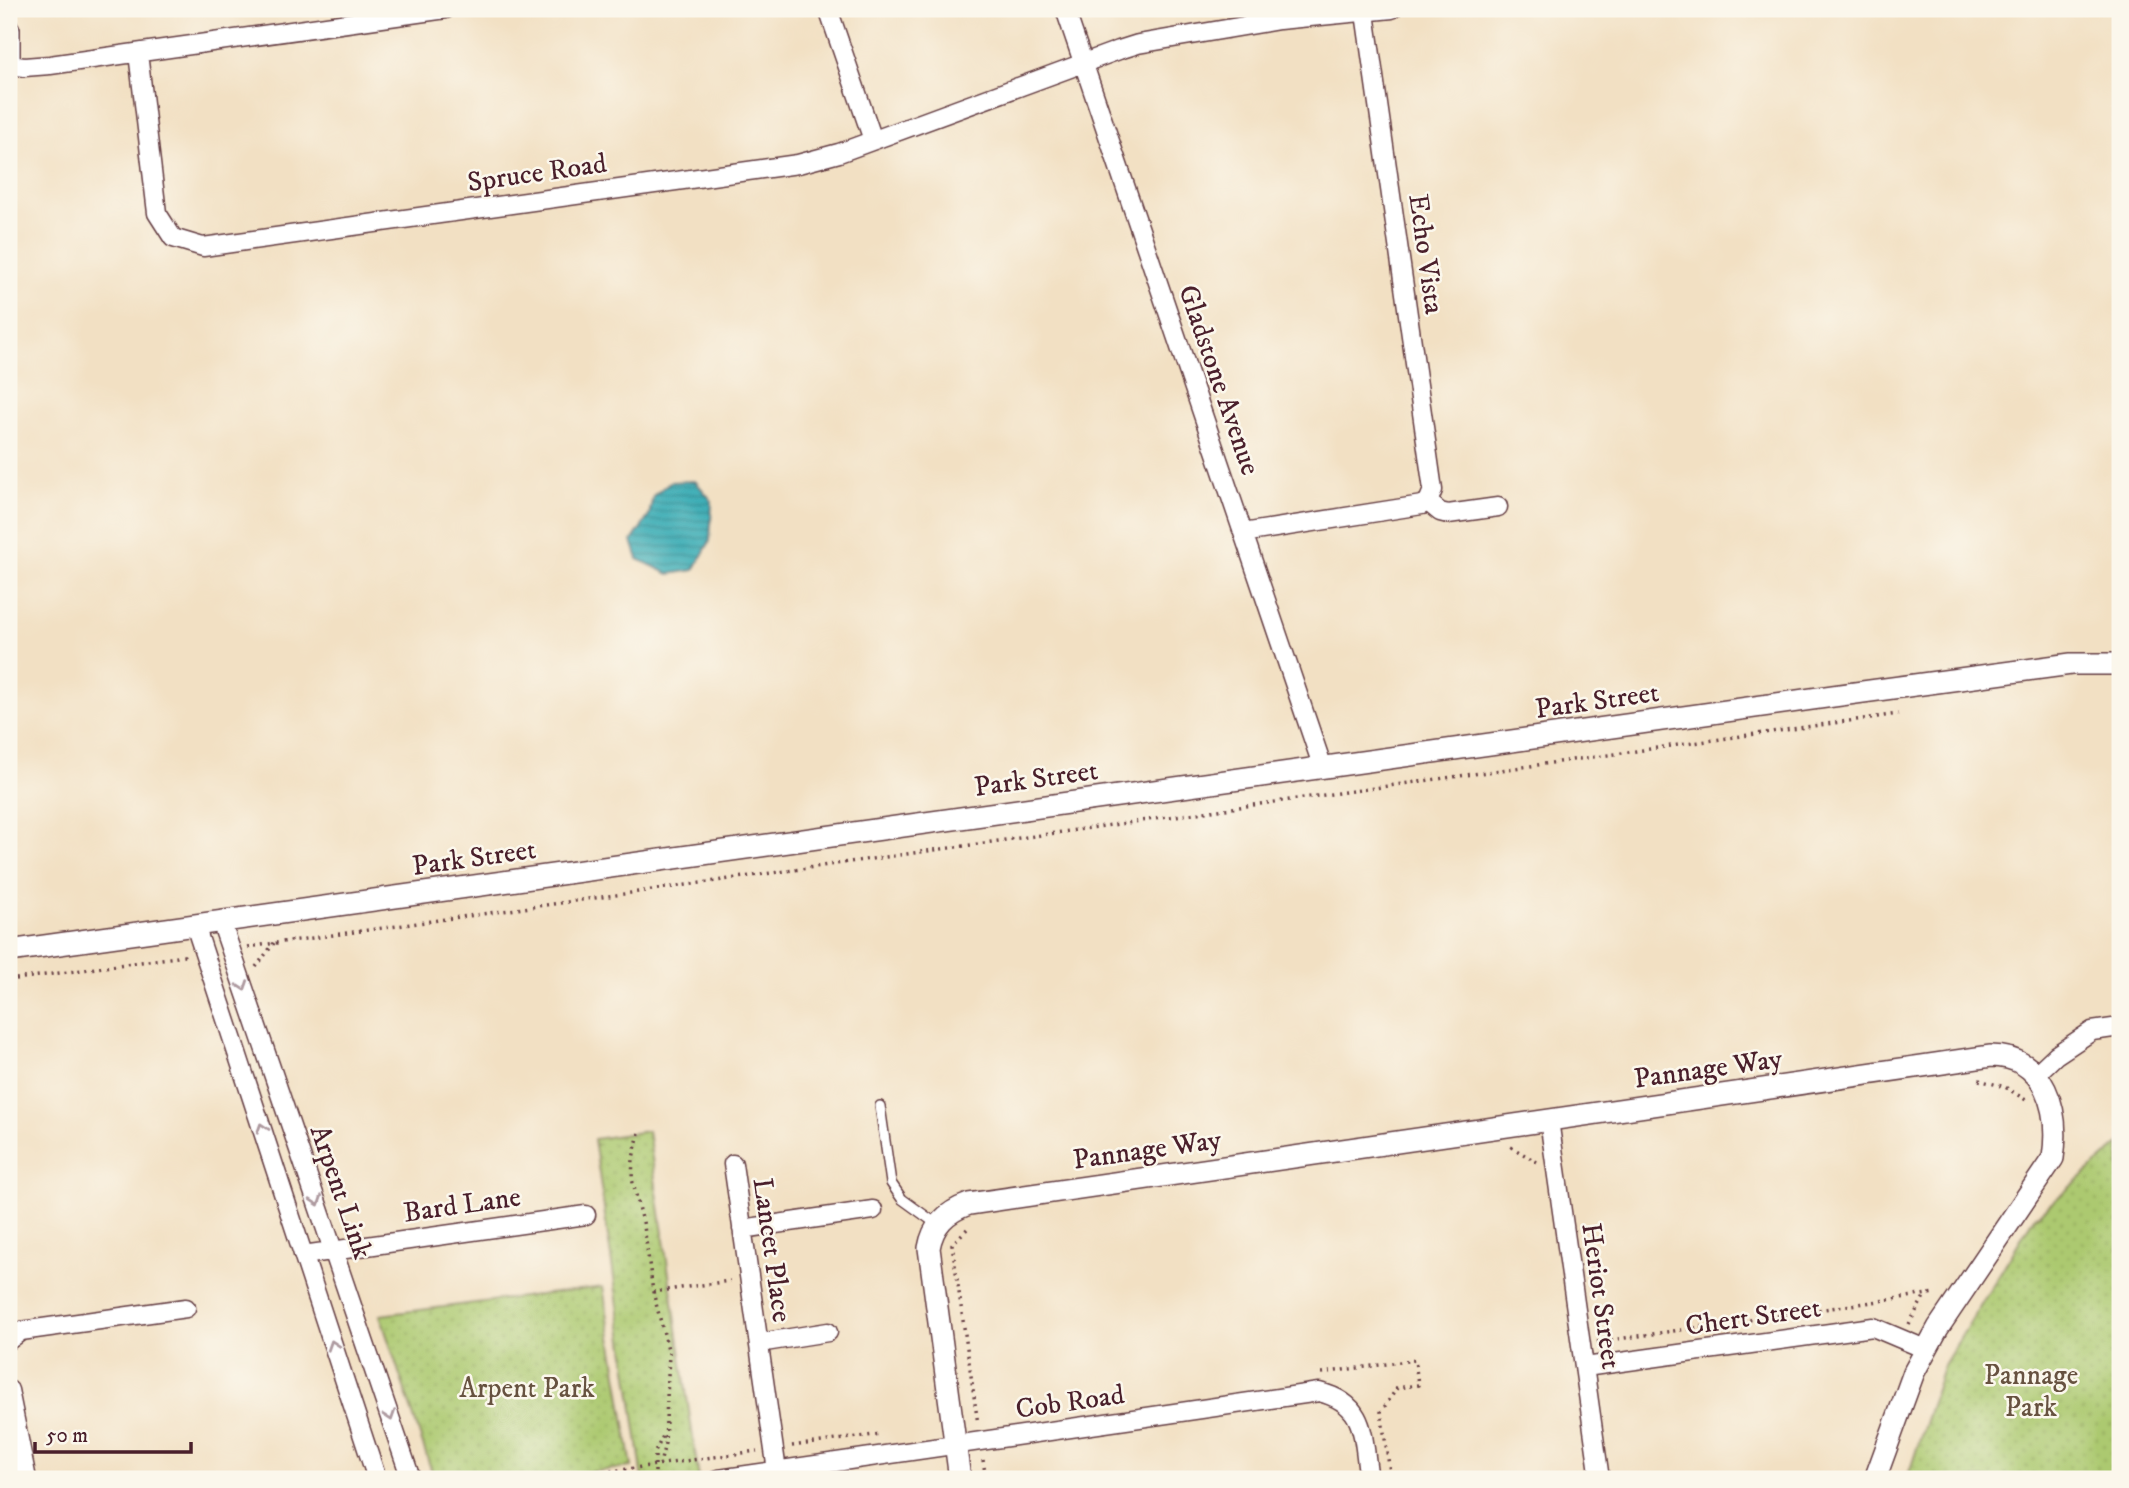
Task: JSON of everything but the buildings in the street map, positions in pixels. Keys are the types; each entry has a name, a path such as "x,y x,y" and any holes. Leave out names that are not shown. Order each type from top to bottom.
{"street":[{"path":"9,30 9,65 50,65 446,9"},
{"path":"828,9 873,140"},
{"name":"Gladstone Avenue","path":"1065,9 1323,768"},
{"name":"Spruce Road","path":"138,53 157,213 173,238 203,247 798,164 839,153 1138,44 1278,14 1365,13 1392,9"},
{"name":"Echo Vista","path":"1365,13 1433,491 1428,502"},
{"path":"1243,533 1428,502 1440,512 1448,514 1498,507"},
{"name":"Park Street","path":"2071,664 2120,650"},
{"name":"Park Street","path":"9,951 2071,664 2120,664"},
{"name":"Arpent Link","path":"221,921 411,1479"},
{"name":"Arpent Link","path":"195,925 377,1479"},
{"path":"1875,1479 1925,1349 2053,1158 2054,1126 2051,1107 2036,1074 2056,1055 2092,1031 2120,1027"},
{"name":"Pannage Way","path":"938,1225 947,1215 969,1204 1550,1130 1990,1056 2022,1063 2036,1074"},
{"name":"Heriot Street","path":"1550,1130 1600,1479"},
{"name":"Lancet Place","path":"733,1164 777,1471"},
{"path":"742,1230 873,1210"},
{"name":"Bard Lane","path":"303,1255 586,1215"},
{"path":"938,1225 931,1237 929,1248 960,1479"},
{"path":"9,1340 21,1331 186,1308"},
{"name":"Chert Street","path":"1585,1367 1872,1326 1925,1349"},
{"name":"Lancet Place","path":"759,1343 828,1332"},
{"path":"9,1390 27,1479"},
{"name":"Cob Road","path":"719,1479 1319,1392 1342,1400 1355,1412 1361,1428 1369,1479"}],"lane":[{"path":"880,1106 891,1183 902,1199 938,1225"}],"path":[{"path":"231,949 1898,714"},
{"path":"9,980 204,953"},
{"path":"184,956 188,969"},
{"path":"1968,1077 2005,1087 2034,1105"},
{"path":"1536,1162 1509,1145 1550,1130"},
{"path":"639,1133 633,1158 632,1179 644,1226 653,1292 669,1353 666,1431 660,1465"},
{"path":"972,1223 953,1244 986,1479"},
{"path":"1581,1344 1934,1294 1942,1283"},
{"path":"655,1479 655,1452 666,1431"},
{"path":"873,1479 909,1474 915,1479"}],"green space":[{"path":"648,1131 699,1479 643,1479 594,1139"},
{"name":"Pannage Park","path":"2120,1144 2120,1479 1907,1479 1944,1365 2033,1219"},
{"name":"Arpent Park","path":"603,1287 632,1467 531,1479 442,1479 433,1475 380,1315"}],"water":[{"path":"695,481 712,501 710,541 694,570 669,574 638,559 632,541 649,516 653,496 670,482"}]}
